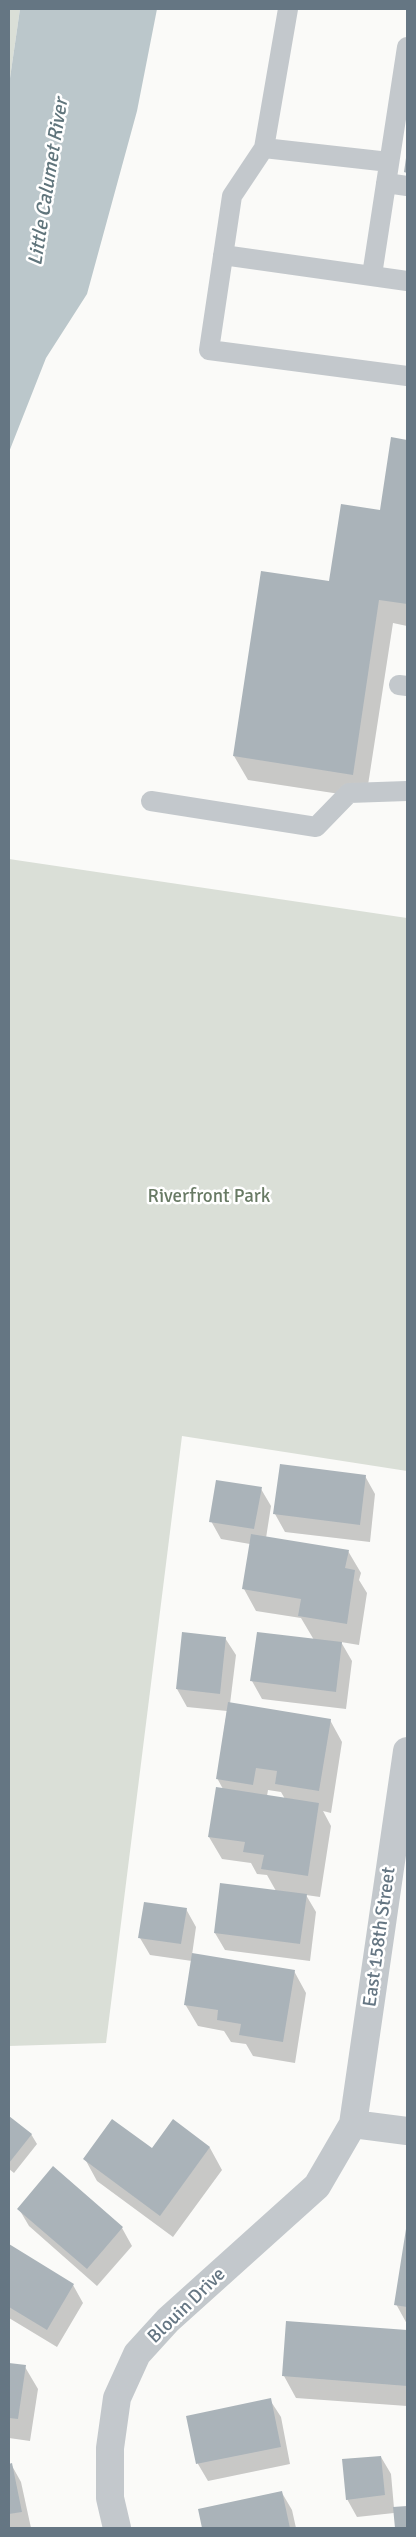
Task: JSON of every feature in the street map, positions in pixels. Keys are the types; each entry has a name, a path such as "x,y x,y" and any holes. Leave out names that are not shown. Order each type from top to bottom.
{"street":[{"name":"East 158th Street","path":"353,2124 407,1751"},
{"path":"353,2124 407,2131"},
{"name":"Blouin Drive","path":"117,2528 110,2498 110,2448 117,2398 137,2354 168,2320 317,2186 353,2124"}],"lane":[{"path":"288,9 264,148 232,196 209,350 407,376"},
{"path":"372,275 407,48"},
{"path":"264,148 389,162"},
{"path":"386,183 407,186"},
{"path":"223,256 407,281"},
{"path":"151,800 316,827 348,793 407,791"}],"green space":[{"path":"9,9 20,9 9,85"},
{"name":"Riverfront Park","path":"9,859 407,918 407,1471 182,1436 106,2043 9,2046"}],"water":[{"name":"Little Calumet River","path":"20,9 157,9 137,111 87,294 46,358 9,452 9,85"}],"building":[{"path":"407,158 407,173 404,172"},
{"path":"391,437 407,440 407,604 379,600 353,775 233,756 261,571 329,581 341,504 380,510"},
{"path":"280,1464 366,1475 360,1525 273,1514"},
{"path":"216,1480 262,1487 254,1529 209,1522"},
{"path":"251,1534 349,1550 345,1568 355,1570 347,1624 298,1616 301,1599 242,1589"},
{"path":"182,1632 226,1637 220,1694 176,1689"},
{"path":"257,1632 342,1642 336,1692 250,1681"},
{"path":"228,1702 331,1719 319,1791 275,1784 277,1771 256,1768 253,1785 216,1779"},
{"path":"216,1787 319,1803 308,1876 261,1869 264,1855 243,1852 245,1842 208,1837"},
{"path":"220,1883 307,1894 300,1944 214,1933"},
{"path":"144,1902 187,1908 181,1944 138,1938"},
{"path":"192,1953 295,1970 283,2042 239,2035 241,2024 217,2020 218,2010 184,2005"},
{"path":"9,2116 32,2134 9,2163"},
{"path":"112,2119 152,2148 173,2119 210,2147 160,2216 83,2159"},
{"path":"53,2166 123,2227 87,2269 17,2209"},
{"path":"407,2229 407,2307 394,2305"},
{"path":"9,2244 74,2284 47,2330 9,2307"},
{"path":"286,2321 407,2330 407,2386 282,2376"},
{"path":"9,2363 26,2365 18,2419 9,2418"},
{"path":"271,2398 281,2447 196,2464 186,2416"},
{"path":"381,2456 385,2495 346,2500 342,2459"},
{"path":"12,2463 22,2512 9,2514 9,2464"},
{"path":"282,2491 290,2528 202,2528 198,2509"},
{"path":"407,2506 407,2528 395,2528 393,2507"}]}
